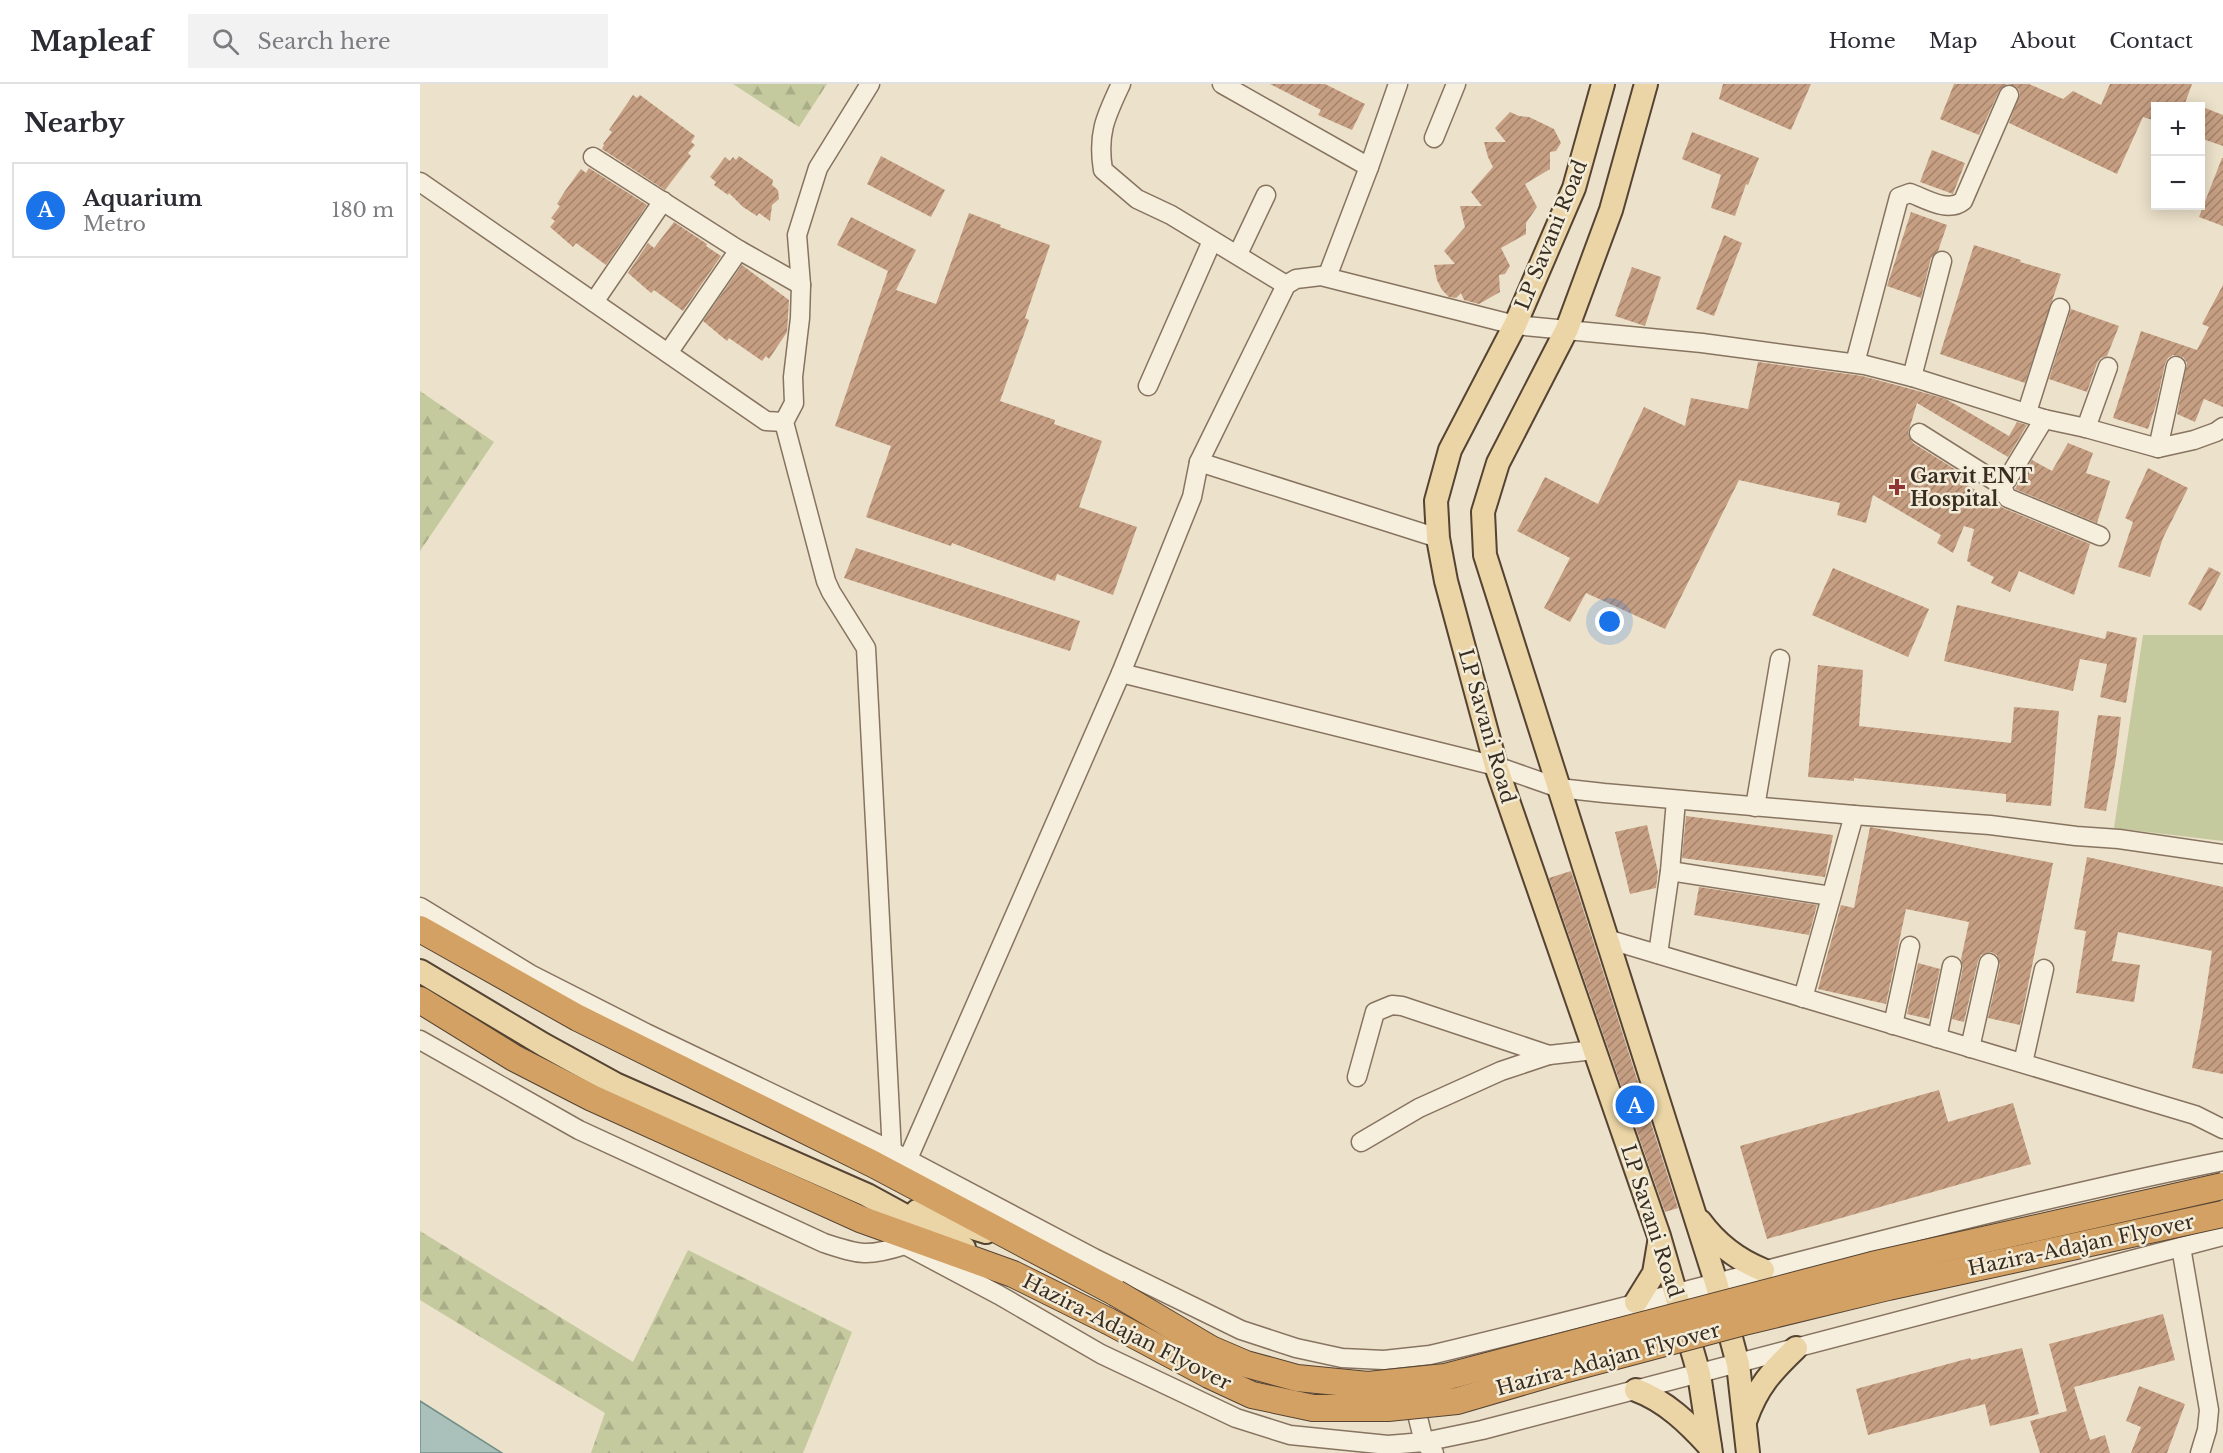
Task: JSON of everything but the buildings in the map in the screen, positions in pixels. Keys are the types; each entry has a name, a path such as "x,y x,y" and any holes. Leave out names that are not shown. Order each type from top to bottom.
{"highway":[{"name":"Hazira-Adajan Flyover","path":"420,928 578,1018 873,1164 1116,1293 1211,1349 1246,1364 1297,1378 1368,1385 1445,1377 1872,1265 2223,1186"},
{"name":"Hazira-Adajan Flyover","path":"420,1000 514,1058 592,1098 860,1219 1013,1274 1252,1395 1313,1408 1388,1408 1457,1401 1744,1322 1888,1287 2223,1214"}],"main road":[{"name":"LP Savani Road","path":"1603,84 1574,188 1515,325 1450,450 1436,501 1438,538 1446,581 1496,766 1659,1236 1700,1374 1711,1450"},
{"path":"1646,84 1611,210 1567,329 1498,464 1483,512 1485,555 1716,1282 1738,1364 1748,1453"},
{"path":"420,971 544,1045 615,1084 867,1195 1013,1274"},
{"path":"867,1195 1019,1242"},
{"path":"1694,1213 1708,1232 1730,1252 1763,1270"},
{"path":"1636,1302 1654,1273 1659,1250 1659,1236"},
{"path":"1745,1424 1752,1401 1761,1385 1796,1348"},
{"path":"1636,1390 1677,1414 1711,1450"}],"street":[{"path":"870,84 818,168 797,235 801,285 800,318 793,377 794,403 784,422 826,581 866,648 899,1157"},
{"path":"1222,84 1369,167"},
{"path":"1327,278 1398,84"},
{"path":"1434,138 1456,84"},
{"path":"1117,86 1106,117 1100,147 1103,170 1137,199 1171,215 1286,285"},
{"path":"1855,363 1899,197 1910,193 1948,207 1957,206 1963,201 2009,95"},
{"path":"593,157 740,250 801,285"},
{"path":"420,182 766,421 784,422"},
{"path":"1238,254 1266,195"},
{"path":"594,302 663,201"},
{"path":"1148,386 1212,241"},
{"path":"668,352 740,250"},
{"path":"1912,377 1942,261"},
{"path":"899,1157 1121,673 1192,497 1199,462 1286,285 1296,279 1321,276 1515,325 1702,343 1855,363 1912,377 2044,419 2158,447 2194,440 2223,427"},
{"path":"2027,412 2060,308"},
{"path":"2158,447 2176,366"},
{"path":"2086,428 2108,367"},
{"path":"2001,484 2007,480 2044,419"},
{"path":"1919,433 2001,484 2008,498 2100,536"},
{"path":"1199,462 1438,538"},
{"path":"1755,807 1780,659"},
{"path":"1121,673 1496,766 1559,788 1854,816 1990,825 2119,839 2223,854"},
{"path":"1658,954 1670,871 1676,800"},
{"path":"1803,998 1854,816"},
{"path":"1670,871 1831,896"},
{"path":"420,907 530,974 668,1044 880,1145 1094,1258 1252,1335 1342,1358 1384,1360 1442,1352 1763,1270 2141,1178 2223,1161"},
{"path":"1607,939 2195,1115 2223,1128"},
{"path":"1893,1025 1910,946"},
{"path":"1970,1048 1989,963"},
{"path":"1937,1038 1952,966"},
{"path":"2022,1063 2044,969"},
{"path":"1357,1077 1375,1012 1392,1005 1402,1005 1549,1055"},
{"path":"420,1040 579,1130 824,1243 866,1255 886,1252 905,1245"},
{"path":"1361,1142 1419,1108 1501,1071 1549,1055 1594,1050"},
{"path":"860,1219 1101,1354 1236,1418 1290,1435 1429,1448 1482,1430 2223,1236"},
{"path":"2181,1247 2209,1410 2200,1453"},
{"path":"1402,1358 1429,1448"}],"green space":[{"path":"733,84 827,84 799,127"},
{"path":"420,391 494,442 420,551"},
{"path":"2143,635 2223,635 2223,841 2114,828"},
{"path":"420,1231 633,1362 688,1250 852,1332 803,1453 591,1453 605,1413 420,1300"}],"water":[{"path":"420,1401 502,1453 420,1453"}],"place":[{"name":"Garvit ENT Hospital","path":"1897,487"},
{"name":"Aquarium","path":"1635,1105"}]}
